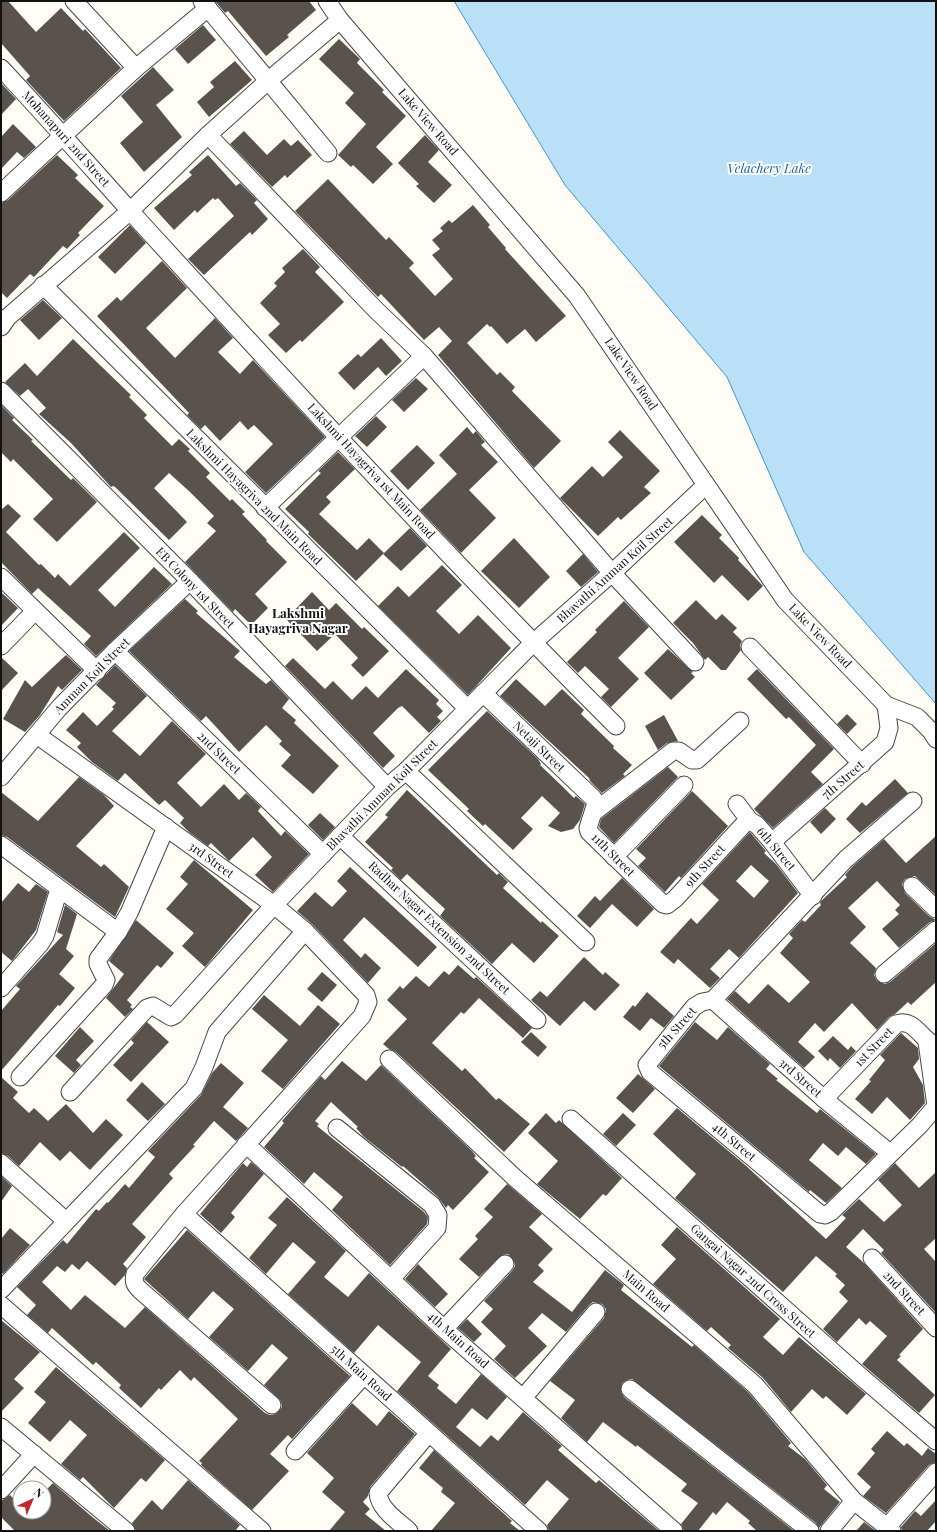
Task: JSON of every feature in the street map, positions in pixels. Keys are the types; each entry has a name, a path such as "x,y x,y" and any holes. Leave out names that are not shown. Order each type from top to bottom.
{"street":[{"path":"74,1 136,68"},
{"name":"Lake View Road","path":"327,1 340,20 577,296 785,600 886,705 917,717 931,731 936,739"},
{"path":"1,193 205,4 328,153"},
{"path":"3,318 130,211 208,134 340,20"},
{"name":"Mohanapuri 2nd Street","path":"1,68 130,211"},
{"path":"208,134 376,310 424,356 612,573 695,662"},
{"name":"Lakshmi Hayagriva 1st Main Road","path":"130,211 533,643 616,726"},
{"name":"Lakshmi Hayagriva 2nd Main Road","path":"43,285 467,708"},
{"path":"265,508 424,356"},
{"name":"EB Colony 1st Street","path":"1,391 190,582 387,787"},
{"name":"Bhavathi Amman Koil Street","path":"70,1092 147,1008 153,1006 171,1017 175,1015 274,905 387,787 406,771 533,643 612,573 706,485"},
{"path":"1,577 97,671"},
{"name":"Amman Koil Street","path":"1,777 59,708 115,651 190,582"},
{"path":"1,646 35,611"},
{"path":"750,647 862,764"},
{"name":"2nd Street","path":"115,651 323,854"},
{"name":"Netaji Street","path":"483,693 595,807"},
{"name":"7th Street","path":"772,842 862,764 885,742 889,728 886,705"},
{"path":"595,807 673,752 679,751 692,760 697,760 740,721"},
{"name":"3rd Street","path":"37,735 274,905 305,931 361,988 366,995 368,1002 362,1016 246,1144"},
{"path":"406,771 586,942"},
{"path":"614,857 684,785"},
{"path":"712,1000 813,896 846,859 913,801"},
{"name":"6th Street","path":"737,804 750,822 757,825 772,842 813,896"},
{"name":"11th Street","path":"595,807 588,828 614,857 659,902"},
{"name":"9th Street","path":"659,902 663,904 670,903 744,824 750,822"},
{"path":"20,1077 104,985 106,980 98,964 98,958 118,932 129,914 166,827"},
{"name":"Radhar Nagar Extension 2nd Street","path":"340,836 538,1020"},
{"path":"1,845 118,932"},
{"path":"912,886 936,909"},
{"path":"1,988 42,940 60,889"},
{"path":"884,974 936,930"},
{"path":"1,1290 66,1220 194,1088 204,1067 217,1032 305,931"},
{"name":"3rd Street","path":"712,1000 824,1099 890,1153"},
{"name":"5th Street","path":"646,1065 694,1007 702,1002 712,1000"},
{"name":"1st Street","path":"824,1099 896,1024 903,1021 908,1022 932,1044"},
{"path":"890,1153 920,1125 936,1106 932,1044"},
{"name":"Main Road","path":"389,1059 515,1178 754,1385 854,1501 890,1529"},
{"name":"4th Street","path":"646,1065 650,1072 820,1214 825,1215 831,1212 890,1153"},
{"name":"Gangai Nagar 2nd Cross Street","path":"571,1119 852,1369 936,1441"},
{"path":"337,1128 432,1205 438,1214 437,1228 391,1279"},
{"path":"246,1144 184,1214 135,1274 134,1279 135,1284 272,1405"},
{"name":"4th Main Road","path":"246,1144 444,1329 674,1531"},
{"path":"1,1163 66,1220"},
{"name":"5th Main Road","path":"184,1214 538,1531"},
{"name":"2nd Street","path":"872,1258 936,1328"},
{"path":"444,1329 504,1264"},
{"path":"1,1305 262,1531"},
{"path":"523,1398 596,1312"},
{"path":"295,1451 364,1375"},
{"path":"630,1389 810,1531"},
{"path":"1,1428 126,1531"},
{"path":"409,1531 383,1507 379,1500 378,1493 428,1434"},
{"path":"1,1490 34,1454"},
{"path":"890,1529 936,1472"},
{"path":"829,1531 854,1501"}],"water":[{"name":"Velachery Lake","path":"454,1 936,1 936,704 804,552 727,377 565,185"}],"building":[{"path":"1,1 8,1 36,32 61,8 83,31 85,29 121,68 64,121 26,80 30,76 1,43"},
{"path":"215,1 309,1 316,10 287,35 289,37 266,56 228,11 225,13"},
{"path":"203,25 216,40 188,64 175,49"},
{"path":"339,39 360,59 357,63 384,90 382,92 406,116 376,147 393,164 373,184 353,165 351,167 338,155 366,124 345,103 354,93 319,59"},
{"path":"235,61 252,80 209,117 197,102 214,87 210,82"},
{"path":"153,67 174,90 156,105 182,137 144,172 120,143 143,122 121,96"},
{"path":"1,83 16,99 1,115"},
{"path":"13,124 36,147 24,158 17,152 1,169 1,137"},
{"path":"244,131 267,155 284,139 291,146 298,140 312,155 287,178 285,175 272,187 230,144"},
{"path":"425,135 439,150 428,162 452,185 434,203 416,186 419,184 398,163"},
{"path":"57,155 78,175 75,178 104,206 78,233 80,235 67,249 63,246 34,277 30,274 7,298 1,292 1,203 8,200"},
{"path":"208,155 236,186 240,183 257,200 254,203 268,219 252,235 250,232 204,275 188,259 234,216 218,198 215,200 213,198 197,213 195,210 174,230 154,208 192,175 189,172"},
{"path":"328,179 386,240 389,237 414,263 409,268 435,296 453,279 432,255 440,249 432,240 443,231 440,228 449,220 452,223 473,205 490,225 488,227 506,248 505,249 566,316 536,342 525,329 507,344 491,326 490,327 487,324 467,343 497,375 500,372 515,387 512,391 561,441 534,468 438,355 452,341 439,327 424,340 381,294 378,297 295,211"},
{"path":"130,225 146,243 115,274 98,257"},
{"path":"303,249 320,267 315,272 344,302 302,342 300,340 286,353 268,335 280,324 260,303 277,286 274,283 285,272 282,268"},
{"path":"162,261 187,288 146,328 175,358 215,318 233,338 218,352 240,374 253,360 325,437 266,493 245,472 273,444 254,425 248,430 240,421 220,441 205,425 201,429 187,415 189,413 97,316 117,297 121,301"},
{"path":"43,300 62,318 39,340 20,320"},
{"path":"381,338 402,361 386,376 378,367 354,390 338,373 358,354 361,357"},
{"path":"73,339 131,395 129,397 147,415 144,418 172,446 179,439 190,449 188,451 210,473 206,477 230,501 232,499 245,512 242,514 287,562 255,594 268,608 251,625 235,609 233,612 185,562 216,531 207,523 214,516 190,492 169,473 154,488 187,522 169,540 115,487 111,487 71,443 39,414 46,408 28,389 20,396 5,382 25,363 37,376"},
{"path":"416,378 428,389 404,412 392,400"},
{"path":"1,405 14,418 12,420 33,440 31,441 71,480 73,478 97,502 57,542 33,519 53,499 13,459 11,462 1,452"},
{"path":"376,416 387,427 367,447 355,436"},
{"path":"467,427 473,434 476,431 485,442 481,445 498,462 469,490 496,518 461,553 420,510 457,474 439,455"},
{"path":"620,430 660,471 644,487 651,493 621,520 618,517 598,536 560,498 592,466 603,477 623,457 608,442"},
{"path":"417,445 435,463 408,490 390,471"},
{"path":"338,452 355,469 326,497 331,502 319,514 357,550 369,538 384,553 356,581 285,509 321,473 318,471"},
{"path":"8,504 21,516 6,532 39,565 41,564 55,578 58,574 70,586 124,532 140,548 98,590 115,607 154,567 172,584 96,656 84,644 91,636 38,588 32,594 1,562 1,510"},
{"path":"702,515 722,535 719,538 739,558 738,560 763,586 748,601 722,575 714,583 674,542"},
{"path":"410,528 427,546 401,571 383,554"},
{"path":"514,538 550,577 519,608 481,571"},
{"path":"583,554 598,572 581,587 566,571"},
{"path":"442,565 462,585 436,611 459,634 478,615 511,648 468,695 378,606 398,586 409,597"},
{"path":"1,592 18,608 1,626"},
{"path":"312,592 329,610 336,603 362,629 364,627 389,651 363,677 351,665 358,658 335,634 317,651 286,619"},
{"path":"185,599 198,611 196,613 240,651 234,657 266,684 271,680 289,699 282,708 296,720 294,723 339,766 313,794 281,766 291,755 279,744 282,741 266,725 239,752 206,716 201,721 129,651"},
{"path":"696,600 716,620 722,614 737,628 733,632 742,641 740,645 741,650 726,670 721,670 708,657 705,660 693,643 673,623"},
{"path":"624,601 649,627 618,658 639,679 611,707 601,697 609,689 585,666 578,673 567,662 597,632 595,630"},
{"path":"668,649 693,672 691,673 695,677 671,700 644,673"},
{"path":"66,655 82,670 62,690 58,686 40,715 25,732 3,719 25,680 32,687"},
{"path":"1,657 18,673 1,691"},
{"path":"293,658 325,689 333,681 352,700 366,686 378,698 406,669 439,700 436,704 443,711 437,717 441,721 429,733 402,706 398,708 373,733 395,756 383,768 285,666"},
{"path":"115,665 147,696 112,731 140,756 172,721 206,754 177,783 201,807 224,784 239,800 246,793 261,807 258,811 281,836 285,831 309,854 273,892 255,875 272,857 253,837 229,861 211,843 208,846 189,832 180,823 184,818 165,800 159,805 125,773 118,781 92,762 77,747 81,743 66,730 83,712 97,726 114,709 112,707 116,703 96,685"},
{"path":"757,669 834,749 811,772 823,784 773,828 754,809 816,745 789,717 786,719 747,679"},
{"path":"516,679 545,706 562,689 584,710 581,714 614,746 613,748 632,765 623,774 625,776 602,793 590,781 589,778 500,696"},
{"path":"487,711 538,759 541,764 540,765 574,798 576,796 585,804 580,820 573,829 561,832 548,826 560,813 542,796 521,818 533,829 513,850 485,824 483,826 467,811 469,809 428,770"},
{"path":"847,714 857,724 847,734 837,724"},
{"path":"664,715 678,741 667,743 658,750 645,726"},
{"path":"668,767 678,777 614,843 599,827 601,819"},
{"path":"79,777 104,795 114,806 76,846 101,867 104,864 129,887 115,917 7,837 1,835 1,792 38,821"},
{"path":"895,779 908,793 860,833 846,819 862,802 866,806"},
{"path":"407,790 497,875 499,873 508,882 503,888 541,923 542,921 559,936 534,963 512,943 492,964 440,916 445,909 407,874 401,880 391,870 393,868 365,842 388,817 385,815"},
{"path":"692,791 728,826 681,878 679,876 665,892 638,866 646,858 636,849"},
{"path":"825,808 836,819 821,834 810,822"},
{"path":"320,813 335,827 323,840 308,825"},
{"path":"750,832 766,851 764,853 776,864 798,893 739,958 729,949 710,969 720,978 710,988 678,959 674,964 660,952 691,918 697,924 719,900 702,884","holes":["751,865 769,881 754,898 736,881"]},
{"path":"936,836 936,895 915,876 905,879 902,884 905,893 929,916 936,920 930,922 899,948 882,929 899,914 895,910 900,905 877,881 848,908 866,927 850,943 876,968 874,975 877,981 885,984 890,982 936,943 936,982 911,1005 908,1002 895,1014 889,1017 877,1030 852,1003 824,1032 815,1023 798,1042 815,1057 804,1068 727,999 735,991 749,1004 768,984 789,1003 810,982 780,953 793,938 789,934 802,920 805,922 821,905 821,901 847,877 845,875 853,866 884,839 906,863"},
{"path":"194,860 253,910 205,967 182,946 194,933 166,909 188,884 180,877"},
{"path":"350,867 437,947 418,967 364,917 343,940 361,958 365,953 381,968 368,983 312,924 297,911 315,892 332,907 347,891 337,881"},
{"path":"622,878 654,909 637,927 612,904 590,928 577,916 595,896 600,901"},
{"path":"18,883 29,892 36,884 48,892 36,930 12,961 1,952 1,903"},
{"path":"65,905 77,914 66,949 74,956 59,974 75,988 60,1006 58,1005 1,1071 1,1011 20,989 16,986 63,935 57,932"},
{"path":"136,920 174,953 161,968 157,965 127,1000 132,1005 130,1007 133,1009 125,1017 106,998 124,974 109,961"},
{"path":"584,957 603,975 605,972 620,985 595,1011 584,1001 560,1026 531,1000 540,991 547,997"},
{"path":"458,965 474,979 476,977 532,1028 523,1038 479,998 464,1014 461,1012 432,1043 462,1071 465,1068 496,1100 499,1098 530,1124 504,1152 396,1052 383,1044 407,1019 387,1000 400,986 403,989 416,976 429,987 444,971 449,975"},
{"path":"322,972 337,985 322,1002 307,989"},
{"path":"647,992 674,1016 664,1028 651,1018 640,1031 623,1017 633,1005 635,1007"},
{"path":"264,995 300,1026 318,1005 340,1024 283,1089 261,1071 288,1040 252,1009"},
{"path":"147,1022 169,1042 131,1082 113,1065 134,1043 131,1040"},
{"path":"695,1022 717,1040 728,1027 770,1064 766,1069 778,1079 776,1080 817,1113 820,1109 876,1154 866,1164 846,1147 838,1156 823,1143 809,1160 842,1188 826,1203 810,1190 809,1192 659,1066"},
{"path":"80,1027 94,1041 76,1060 81,1065 74,1073 55,1056"},
{"path":"531,1032 547,1047 538,1057 521,1042"},
{"path":"901,1033 918,1048 919,1059 913,1067 923,1085 925,1103 910,1120 887,1097 872,1114 855,1099 871,1081 869,1080 885,1060 880,1055"},
{"path":"833,1036 848,1050 851,1046 856,1051 840,1068 830,1058 828,1061 818,1051"},
{"path":"342,1061 366,1081 381,1065 472,1151 476,1156 474,1158 489,1172 453,1210 448,1205 446,1208 438,1197 403,1166 402,1167 364,1137 356,1128 358,1127 331,1102 315,1121 319,1124 317,1126 424,1212 428,1217 427,1224 390,1265 332,1210 343,1197 314,1172 304,1184 264,1147 284,1123 282,1121 321,1076 325,1080"},
{"path":"221,1063 244,1083 223,1107 248,1128 236,1141 214,1121 193,1145 195,1146 169,1174 173,1178 132,1224 146,1237 123,1264 127,1268 125,1275 115,1286 87,1261 79,1270 72,1264 65,1272 57,1266 42,1282 71,1310 85,1295 125,1328 145,1307 265,1413 270,1415 276,1414 282,1407 281,1401 264,1385 288,1358 272,1344 248,1371 209,1337 234,1309 213,1291 188,1319 144,1279 187,1230 350,1376 292,1439 288,1435 270,1454 289,1471 252,1510 201,1465 202,1463 199,1461 238,1419 194,1377 191,1381 180,1370 161,1390 159,1388 141,1408 119,1388 121,1385 96,1362 93,1365 52,1328 48,1333 27,1315 36,1305 17,1287 63,1240 67,1244 96,1209 99,1211 125,1184 129,1188 155,1157 148,1151 201,1095 212,1073"},
{"path":"638,1074 655,1089 633,1113 616,1098"},
{"path":"1,1077 18,1092 13,1098 29,1113 34,1108 48,1121 66,1104 93,1133 106,1119 123,1135 90,1170 70,1151 60,1161 40,1142 19,1166 8,1156 1,1153"},
{"path":"142,1082 165,1104 148,1121 126,1100"},
{"path":"677,1108 744,1164 826,1239 846,1218 842,1215 859,1199 884,1222 902,1205 878,1180 895,1163 919,1188 936,1172 936,1238 924,1249 936,1262 936,1313 881,1253 884,1250 863,1229 846,1247 864,1263 923,1329 899,1355 901,1356 897,1360 935,1395 919,1413 862,1364 887,1336 870,1321 866,1325 859,1318 837,1342 823,1329 848,1301 839,1292 845,1285 835,1276 837,1274 816,1256 783,1292 675,1198 696,1174 653,1134"},
{"path":"546,1113 556,1123 559,1120 622,1178 606,1196 603,1194 580,1219 537,1184 558,1161 528,1133"},
{"path":"623,1113 636,1125 616,1146 603,1134"},
{"path":"251,1162 264,1174 231,1213 235,1217 221,1233 200,1214 243,1163 247,1167"},
{"path":"1,1176 12,1186 1,1202"},
{"path":"507,1184 542,1214 529,1227 553,1249 538,1265 544,1271 533,1282 572,1312 605,1270 624,1285 621,1290 692,1347 694,1345 748,1392 791,1443 788,1446 805,1459 827,1485 824,1489 840,1502 819,1528 816,1523 632,1379 622,1383 621,1392 624,1397 794,1531 757,1531 748,1523 750,1521 727,1502 716,1515 713,1512 698,1531 684,1531 681,1524 698,1503 681,1491 687,1484 637,1445 636,1447 603,1422 587,1442 561,1418 575,1400 550,1381 604,1318 606,1309 602,1304 593,1302 589,1305 566,1332 542,1313 528,1328 547,1346 515,1378 494,1359 506,1346 481,1322 493,1309 484,1301 512,1271 515,1266 514,1261 508,1254 502,1255 479,1277 459,1259 478,1239 475,1236 493,1217 484,1209"},
{"path":"287,1197 346,1251 324,1277 348,1297 369,1273 451,1349 428,1376 439,1385 437,1388 456,1404 481,1374 507,1397 487,1420 472,1408 456,1427 480,1447 491,1435 498,1441 523,1412 562,1446 558,1450 596,1483 599,1480 659,1531 549,1531 547,1525 569,1499 547,1480 525,1505 397,1391 421,1362 378,1325 354,1353 288,1294 316,1262 293,1242 266,1274 249,1258 277,1225 268,1218"},
{"path":"677,1227 780,1319 763,1337 783,1355 799,1337 866,1394 847,1415 826,1396 823,1399 812,1389 791,1412 763,1378 728,1348 731,1345 711,1327 707,1331 653,1284 676,1259 661,1245"},
{"path":"10,1228 30,1245 3,1274 1,1272 1,1239"},
{"path":"418,1264 448,1294 435,1307 405,1279"},
{"path":"467,1319 482,1334 474,1342 458,1328"},
{"path":"1,1320 40,1352 14,1379 24,1388 1,1412"},
{"path":"56,1367 165,1460 146,1482 141,1478 114,1508 83,1477 80,1480 61,1464 87,1435 70,1420 50,1442 28,1423 46,1402 34,1392"},
{"path":"352,1403 377,1426 389,1411 415,1434 370,1487 368,1496 363,1502 370,1509 365,1514 386,1531 329,1531 345,1512 322,1492 334,1478 307,1453"},
{"path":"887,1431 904,1446 907,1443 922,1456 928,1448 936,1454 936,1462 929,1465 886,1513 863,1496 871,1487 857,1474 875,1453 871,1449"},
{"path":"434,1450 512,1521 510,1523 520,1531 431,1531 455,1503 441,1492 443,1488 419,1468"},
{"path":"188,1480 240,1525 235,1531 136,1531 132,1523 152,1500 162,1510"},
{"path":"53,1483 110,1531 15,1531 1,1517 1,1501 10,1495 12,1497 12,1520 52,1520"},
{"path":"936,1500 936,1521 927,1531 902,1531 901,1527 915,1511 921,1516"},
{"path":"864,1522 876,1531 856,1531"}],"district":[{"name":"Lakshmi Hayagriva Nagar","path":"298,620"}]}
